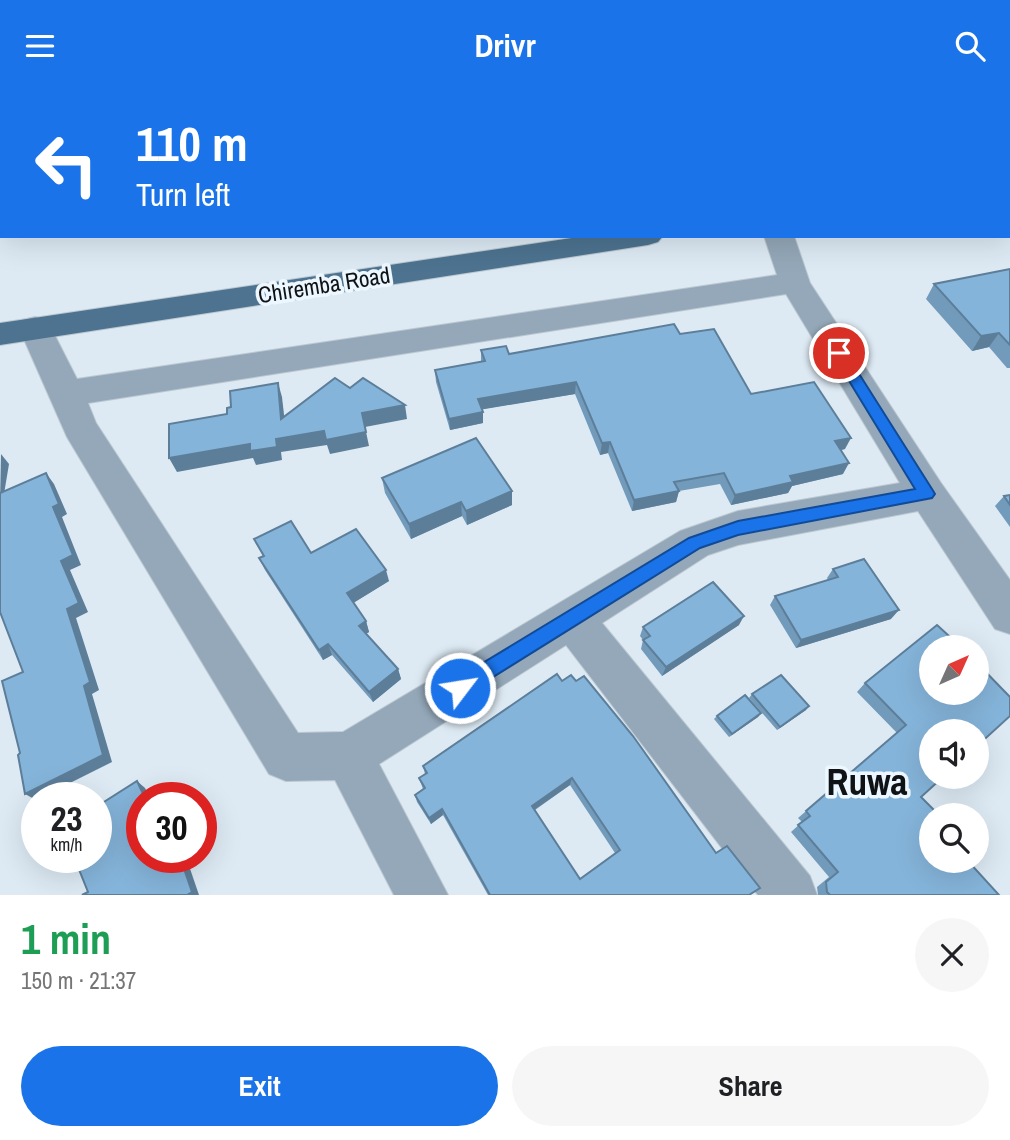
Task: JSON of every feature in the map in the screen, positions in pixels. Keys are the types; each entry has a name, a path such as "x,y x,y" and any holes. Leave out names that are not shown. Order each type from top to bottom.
{"main road":[{"name":"Chiremba Road","path":"0,334 635,238"}],"street":[{"path":"780,238 795,283 927,494 1010,615"},
{"path":"67,393 795,283"},
{"path":"35,328 67,393 80,427 286,757 348,756 695,543 738,528 927,494"},
{"path":"572,619 792,895"},
{"path":"348,756 422,895"}],"building":[{"path":"1010,269 1010,345 999,333 981,336 934,284"},
{"path":"674,324 680,334 714,329 751,394 814,382 851,438 835,441 849,463 790,476 793,482 735,495 724,473 674,482 679,491 634,500 610,442 602,443 576,382 478,399 483,412 449,419 435,370 485,361 481,350 506,346 509,354"},
{"path":"335,378 350,388 363,378 405,405 362,413 366,432 326,440 324,431 276,439 277,447 250,451 250,444 169,458 169,424 227,414 227,408 231,407 230,391 278,383 281,419"},
{"path":"476,438 512,491 466,511 461,502 409,524 382,478"},
{"path":"46,473 59,504 53,507 73,555 61,561 79,603 67,609 90,682 84,686 103,755 49,782 23,782 18,755 20,753 2,681 23,672 0,612 0,493"},
{"path":"291,521 311,553 356,529 386,570 347,593 366,621 359,626 398,669 369,692 328,644 319,650 259,558 264,556 254,539"},
{"path":"864,559 899,610 801,640 775,596 838,577 833,569"},
{"path":"713,582 744,616 666,667 643,640 650,636 643,627"},
{"path":"937,625 948,635 925,635"},
{"path":"919,640 919,705 989,705 989,675 1010,697 1010,716 989,735 989,719 919,719 919,789 930,789 921,797 927,803 919,803 919,873 979,873 999,895 830,895 827,892 826,882 838,872 798,825 810,816 806,811 906,725 865,683"},
{"path":"557,674 562,681 571,675 576,681 584,676 633,736 716,853 727,846 760,888 749,895 490,895 442,809 429,818 415,795 425,788 419,778 427,773 423,766","holes":["572,778 620,850 580,879 532,806"]},
{"path":"781,675 809,706 780,727 752,694"},
{"path":"745,695 761,713 732,734 717,716"},
{"path":"126,788 126,873 185,873 192,892 187,895 82,895 88,892 80,873 112,873 112,797"}],"district":[{"name":"Ruwa","path":"867,782"}],"route":[{"path":"460,688 695,543 738,528 927,494 839,353"}]}
